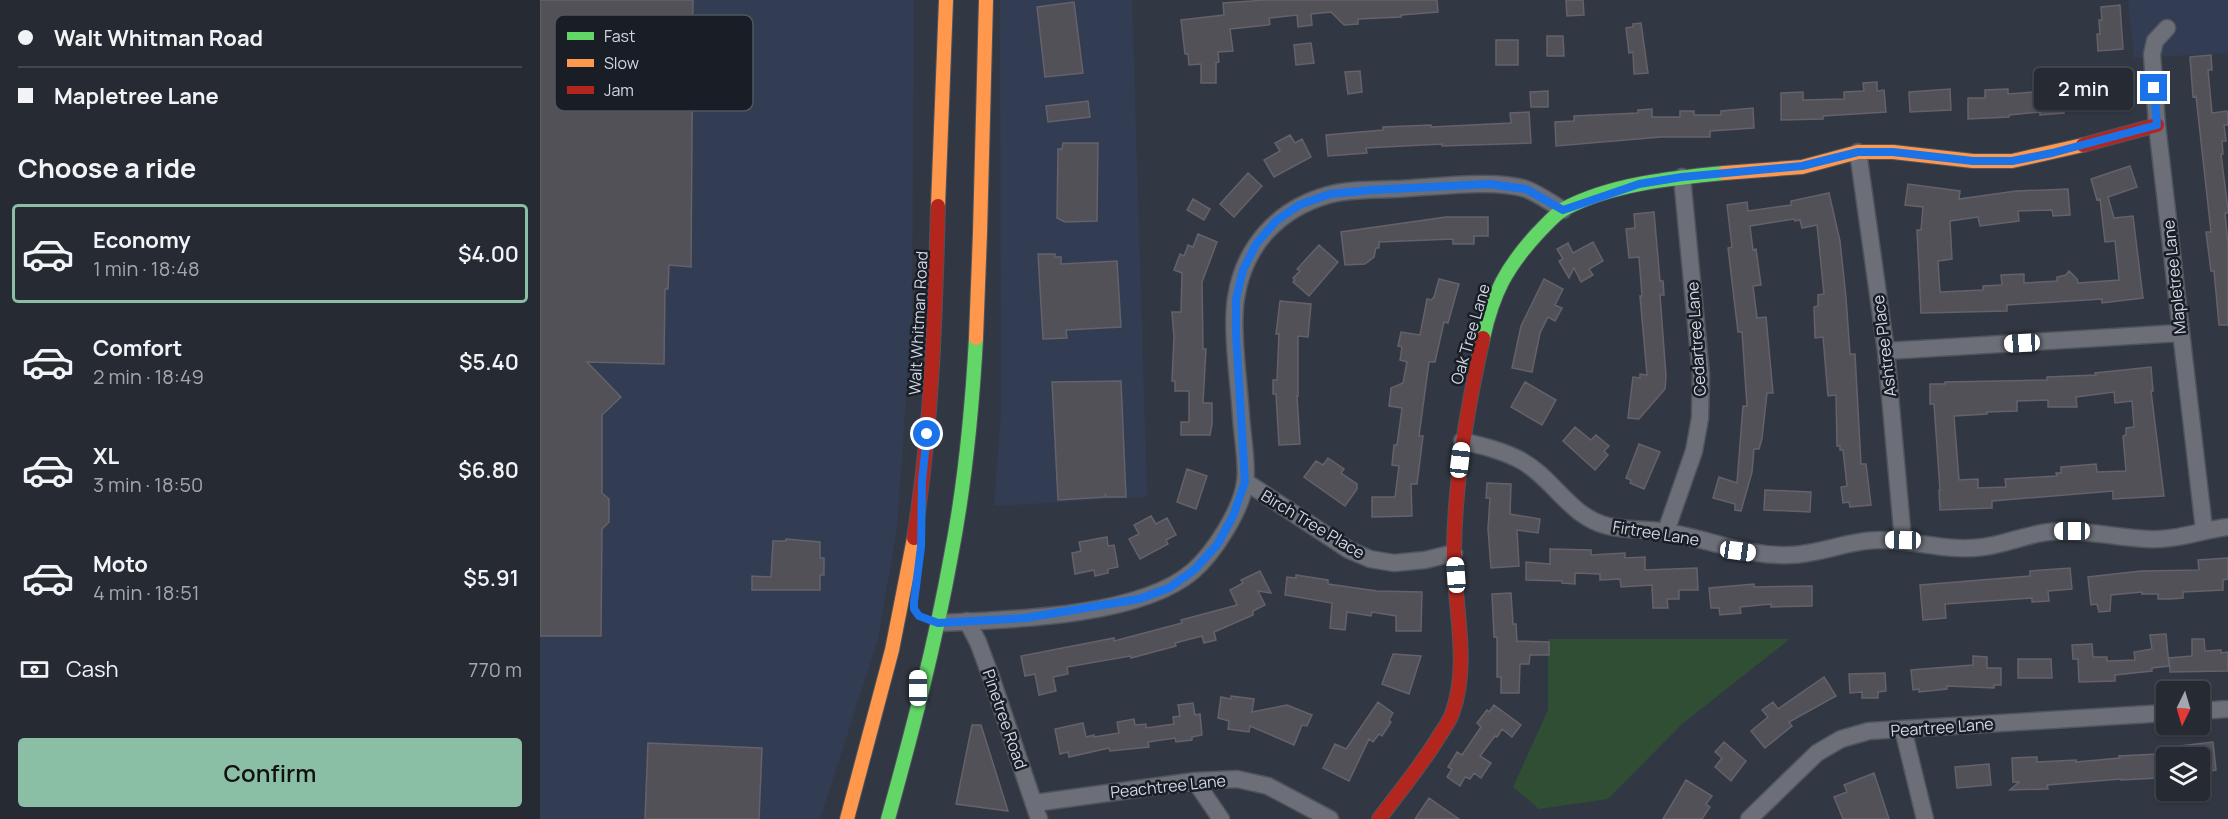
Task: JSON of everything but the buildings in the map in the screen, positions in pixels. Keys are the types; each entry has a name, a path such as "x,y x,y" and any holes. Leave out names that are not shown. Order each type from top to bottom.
{"main road":[{"name":"Walt Whitman Road","path":"847,819 902,628 899,610 912,548 922,481 932,386 937,302 946,0"},
{"path":"925,617 956,530 970,409 980,272 986,0"},
{"name":"Oak Tree Lane","path":"1379,819 1431,750 1452,715 1459,683 1460,642 1454,553 1456,496 1467,407 1488,316 1502,279 1521,252 1563,210 1639,184 1682,177 1802,166 1858,152 1893,152 1973,161 2012,161 2052,153 2157,125"},
{"path":"888,819 918,707 925,617 921,547 922,481"},
{"path":"918,644 918,707"}],"street":[{"name":"Mapletree Lane","path":"2167,28 2155,40 2152,54 2157,125 2204,529"},
{"name":"Ashtree Place","path":"1858,152 1886,351 1903,540"},
{"name":"Cedartree Lane","path":"1666,531 1694,451 1700,418 1701,375 1682,177"},
{"path":"925,617 967,621 1025,618 1139,599 1169,588 1194,570 1217,545 1233,516 1245,482 1236,299 1243,270 1256,244 1276,221 1299,205 1330,194 1489,184 1526,189 1563,210"},
{"path":"1886,351 2180,333"},
{"name":"Firtree Lane","path":"1462,441 1495,449 1523,462 1543,477 1581,514 1607,526 1666,531 1738,551 1766,555 1792,555 1823,551 1875,540 1903,540 1960,549 1985,547 2031,534 2056,531 2088,531 2150,540 2228,526"},
{"name":"Birch Tree Place","path":"1245,482 1349,550 1370,559 1394,562 1425,560 1454,553"},
{"name":"Pinetree Road","path":"967,621 978,642 991,677 1037,811"},
{"path":"2210,710 2228,709"},
{"name":"Peartree Lane","path":"1749,819 1818,753 1841,739 1869,731 2156,714"},
{"path":"1903,729 1925,819"},
{"name":"Peachtree Lane","path":"1037,811 1195,781 1238,779 1268,786 1330,819"},
{"path":"1195,781 1221,819"}],"shaded area":[{"path":"540,0 914,0 912,312 897,528 878,639 820,819 540,819"},
{"path":"1000,0 1132,0 1147,497 994,506 1001,412"},
{"path":"2128,0 2228,0 2228,53 2134,58"}],"green space":[{"path":"1548,639 1790,639 1682,724 1608,799 1539,809 1513,787 1548,710"}],"traffic: fast":[{"path":"1483,338 1496,294 1509,270 1537,234 1560,211 1582,200 1622,188 1663,180 1724,173"},
{"path":"888,819 938,622 951,556 967,447 976,338"}],"traffic: slow":[{"path":"938,206 946,0"},
{"path":"976,338 986,0"},
{"path":"1724,173 1802,167 1858,152 1893,152 1973,161 2012,161 2083,145"},
{"path":"847,819 892,650 914,538"}],"traffic: jam":[{"path":"2083,145 2157,125"},
{"path":"914,538 929,414 938,206"},
{"path":"1379,819 1446,726 1458,694 1461,653 1454,570 1455,523 1459,470 1467,417 1483,338"}],"route":[{"path":"927,434 922,481 921,547 914,602 914,609 922,619 938,623 1025,618 1139,599 1169,588 1194,570 1217,545 1233,516 1245,482 1236,299 1243,270 1256,244 1276,221 1299,205 1330,194 1489,184 1526,189 1563,210 1639,184 1682,177 1769,171 1831,160 1858,152 1893,152 1973,161 2012,161 2052,153 2157,125 2154,88"}]}
